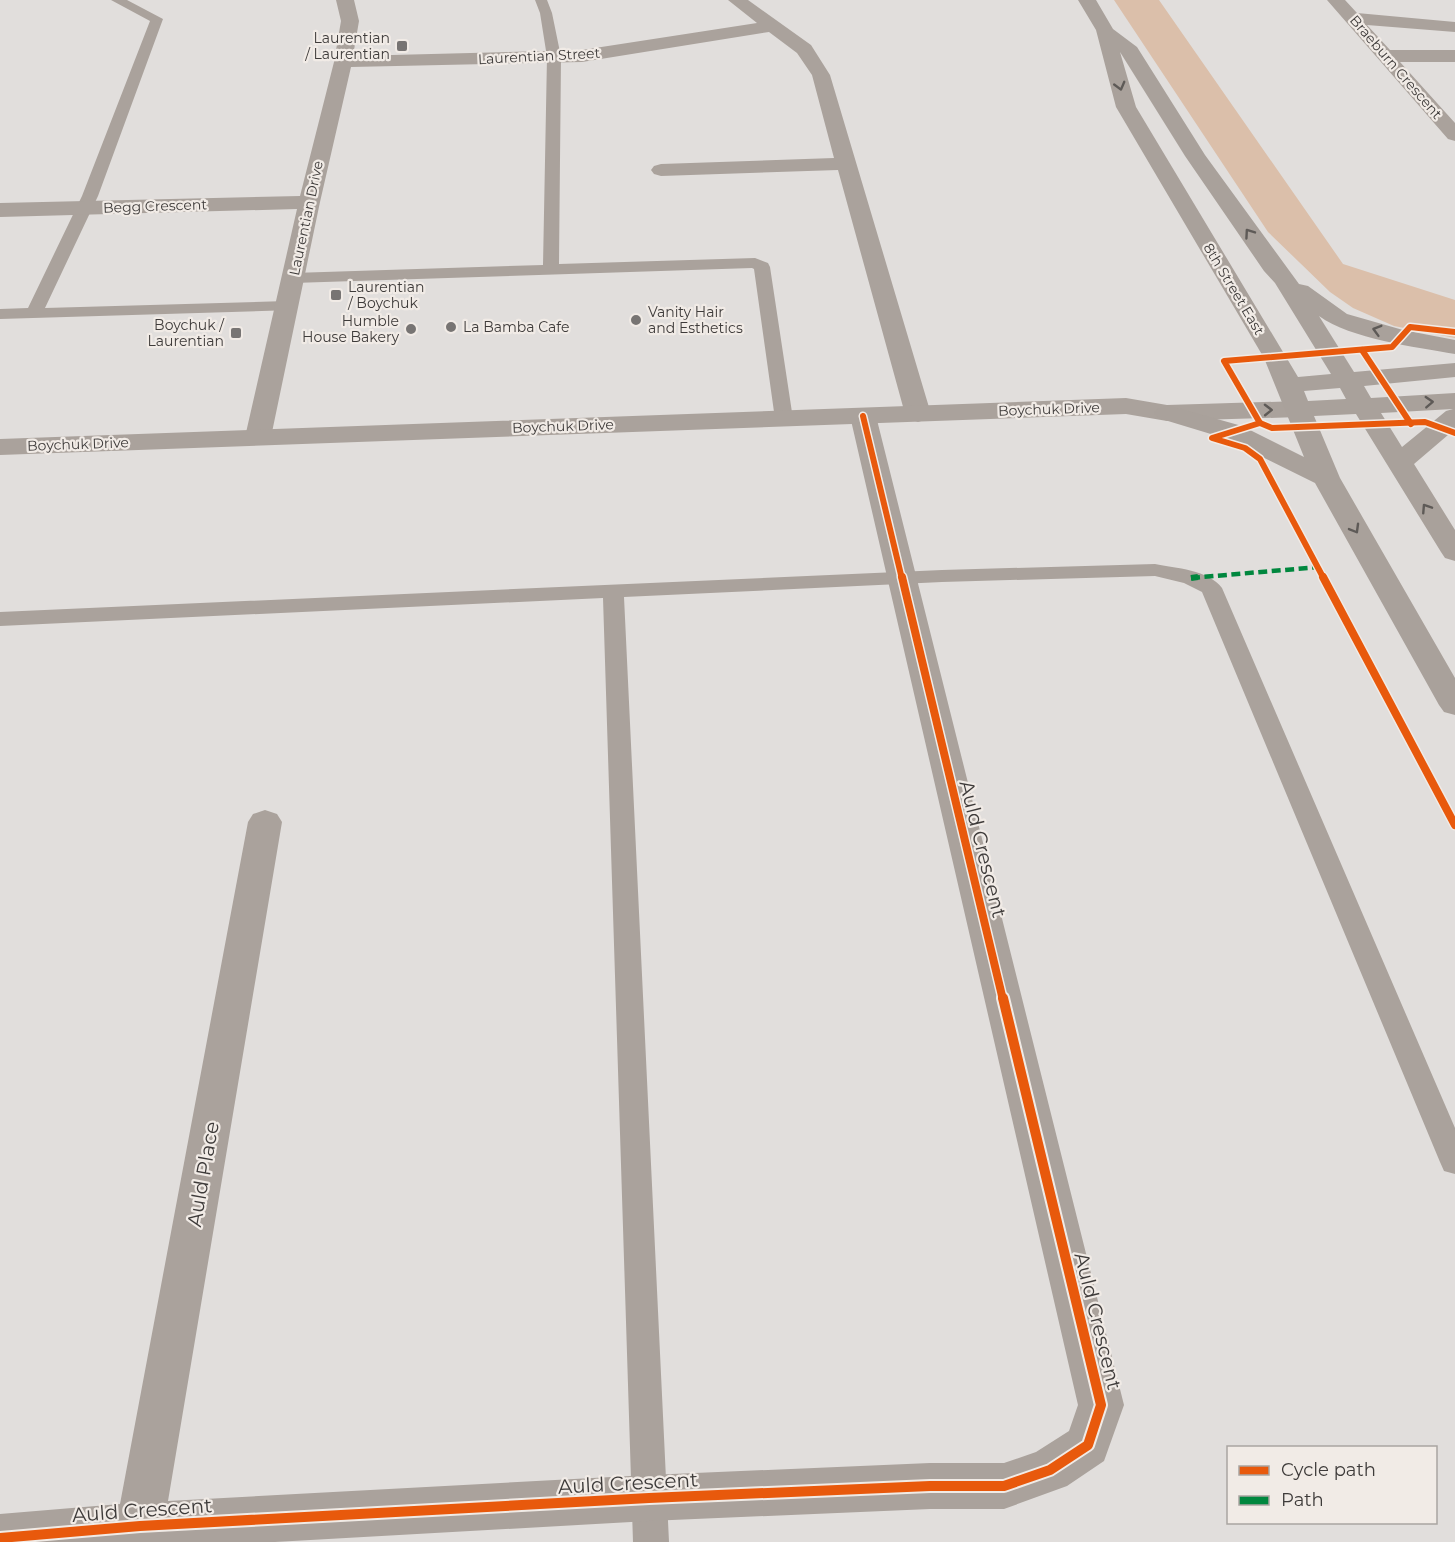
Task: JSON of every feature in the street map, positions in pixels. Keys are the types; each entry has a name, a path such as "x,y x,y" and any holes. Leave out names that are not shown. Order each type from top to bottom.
{"main road":[{"name":"8th Street East","path":"1088,0 1105,30 1126,107 1272,351 1289,385 1326,478 1455,705"},
{"name":"8th Street East","path":"1105,30 1130,51 1196,156 1272,266 1284,279 1455,552"},
{"path":"1284,279 1339,319 1400,337 1455,347"},
{"name":"Boychuk Drive","path":"1289,385 1455,370"},
{"name":"Boychuk Drive","path":"1299,409 1455,401"},
{"path":"1167,413 1233,432 1326,478"},
{"path":"1398,464 1455,416"}],"street":[{"name":"Laurentian Drive","path":"258,437 309,202 343,62 350,21 345,0"},
{"path":"737,0 804,49 820,75 918,414"},
{"name":"Braeburn Crescent","path":"1336,0 1455,135"},
{"path":"1353,18 1455,27"},
{"name":"Laurentian Street","path":"343,62 582,56 770,26"},
{"path":"1387,56 1455,56"},
{"path":"661,170 846,164"},
{"name":"Begg Crescent","path":"0,210 309,202"},
{"name":"Boychuk Drive","path":"1126,406 1161,397 1289,385"},
{"name":"Boychuk Drive","path":"0,447 1126,406 1167,413 1299,409"},
{"name":"Auld Crescent","path":"0,1538 141,1526 650,1520 930,1486 1004,1486 1050,1470 1088,1445 1101,1405 900,579 863,416"},
{"name":"Auld Place","path":"141,1526 265,822"}],"lane":[{"path":"34,313 85,208 157,19 117,0"},
{"path":"541,0 546,13 554,57 551,268"},
{"path":"293,278 755,263 762,267 784,419"},
{"path":"0,315 287,306"},
{"path":"0,619 613,591 1155,570 1191,578 1211,588 1455,1162"},
{"path":"613,591 650,1520"}],"shaded area":[{"path":"1114,0 1159,0 1343,264 1455,300 1455,338 1394,326 1353,308 1330,292 1268,232"}],"marked path":[{"path":"1191,578 1319,567"}],"cycle path":[{"path":"1455,332 1410,327 1392,347 1224,361 1260,423 1212,438 1245,448 1260,459 1455,825"},
{"path":"1362,350 1411,424"},
{"path":"0,1538 140,1526 649,1498 930,1486 1004,1486 1050,1470 1088,1445 1101,1405 863,416"},
{"path":"1260,423 1272,428 1425,422 1455,433"}],"place":[{"name":"Laurentian / Laurentian","path":"402,46"},
{"name":"Laurentian / Boychuk","path":"336,295"},
{"name":"Vanity Hair and Esthetics","path":"636,320"},
{"name":"La Bamba Cafe","path":"451,327"},
{"name":"Humble House Bakery","path":"411,329"},
{"name":"Boychuk / Laurentian","path":"236,333"}]}
